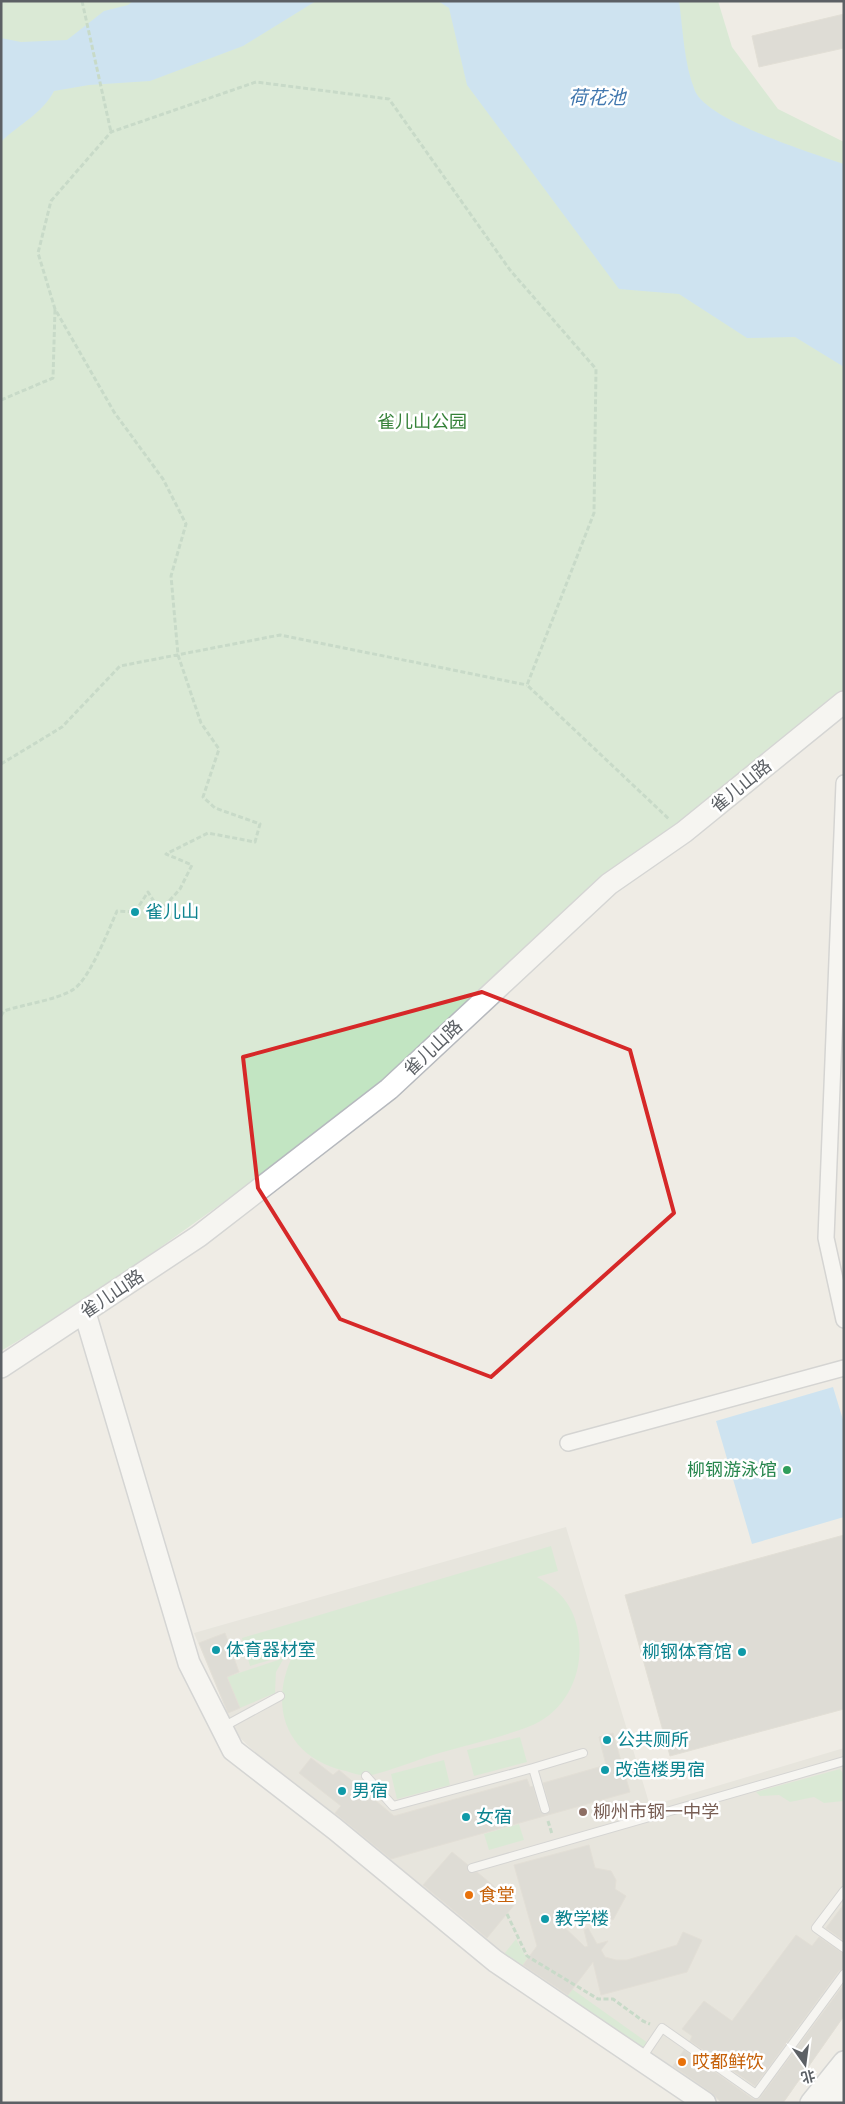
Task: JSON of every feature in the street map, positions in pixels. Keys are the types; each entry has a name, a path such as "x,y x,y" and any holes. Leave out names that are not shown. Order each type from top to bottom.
{"street":[{"name":"雀儿山路","path":"1,1367 199,1236 389,1089 609,884 684,832 844,702"},
{"path":"844,783 826,1238 844,1320"},
{"path":"85,1313 188,1663 233,1750 335,1829 495,1961 705,2103"},
{"path":"568,1443 844,1368"},
{"path":"811,2103 844,2062"},
{"path":"830,2103 844,2086"}],"lane":[{"path":"221,1728 280,1696"},
{"path":"366,1776 393,1806 583,1753"},
{"path":"472,1868 844,1761"},
{"path":"533,1768 545,1808"},
{"path":"844,1891 816,1928 844,1948"},
{"path":"640,2059 662,2028 756,2094 844,1974"}],"path":[{"path":"82,1 111,132"},
{"path":"1,1016 4,1011 75,988 88,971 106,939 117,911 135,912 148,892 160,911 180,889 192,865 166,854 208,833 255,842 260,824 215,808 203,796 219,749 201,723 178,655 171,576 186,524 163,479 114,412 55,309 38,253 51,201 111,132 256,82 389,99 510,270 596,369 594,513 527,685"},
{"path":"1,400 53,378 55,309"},
{"path":"1,764 62,727 120,666 280,635 527,685 684,832"},
{"path":"545,1808 555,1844"},
{"path":"507,1914 527,1956 598,1999 613,1999 643,2022 662,2028"}],"highlighted area":[{"path":"482,992 630,1050 674,1213 491,1377 340,1319 258,1188 243,1057"}],"shaded area":[{"name":"柳州市钢一中学","path":"566,1527 650,1806 844,1748 844,2016 783,2103 722,2103 471,1933 288,1784 236,1734 194,1633"}],"green space":[{"name":"雀儿山公园","path":"1,1 718,1 732,47 778,109 844,142 844,692 386,1086 88,1299 1,1351"},
{"path":"551,1546 558,1571 537,1577 554,1589 567,1602 575,1619 580,1652 575,1677 564,1699 556,1709 535,1724 511,1733 363,1776 325,1764 309,1755 296,1742 287,1727 283,1710 282,1692 286,1673 294,1653 250,1666 242,1638"},
{"path":"284,1658 276,1672 275,1693 240,1708 227,1677"},
{"path":"520,1737 527,1762 474,1776 467,1750"},
{"path":"444,1760 450,1785 397,1799 391,1774"},
{"path":"840,1769 844,1775 844,1801 824,1803 814,1797 790,1802 779,1795 760,1796 756,1792"},
{"path":"519,1824 524,1840 489,1850 484,1834"},
{"path":"516,1939 527,1959 522,1966 504,1954"},
{"path":"572,1989 648,2043 643,2050 567,1996"}],"water":[{"path":"133,1 316,1 243,46 150,81 89,85 54,91 37,112 1,142 1,38 21,42 67,40 104,11 128,5"},
{"name":"荷花池","path":"438,1 679,1 688,70 695,91 704,102 719,114 762,135 844,164 844,367 795,337 747,338 679,294 619,289 467,85 449,8"},
{"name":"柳钢游泳馆","path":"833,1387 844,1423 844,1517 752,1544 716,1421"}],"building":[{"path":"844,14 844,48 759,67 752,36"},
{"name":"柳钢体育馆","path":"844,1535 844,1709 670,1756 625,1595"},
{"path":"225,1633 239,1672 227,1677 240,1708 228,1713 199,1643"},
{"path":"613,1733 630,1792 391,1859 335,1813 341,1806 299,1773 311,1758 333,1775 339,1770 394,1816 527,1779 530,1787 533,1786 540,1811 546,1814 550,1808 543,1783 606,1765 599,1737"},
{"name":"教学楼","path":"589,1845 595,1868 611,1871 616,1880 615,1889 626,1896 613,1920 597,1912 559,1922 585,1947 588,1946 584,1930 588,1928 597,1944 608,1941 601,1950 605,1957 616,1960 627,1960 677,1945 683,1932 702,1940 687,1972 601,1995 593,1962 568,1995 523,1965 537,1946 514,1865"},
{"name":"食堂","path":"452,1852 468,1865 468,1872 477,1872 515,1904 487,1938 423,1885"},
{"path":"844,1904 844,1941 826,1928"},
{"path":"796,1935 812,1946 819,1937 844,1954 844,1968 839,1971 755,2086 690,2041 692,2036 682,2029 704,2001 732,2021"},
{"path":"844,1984 844,2016 783,2103 722,2103 712,2093 673,2066 684,2050 753,2099 759,2099"}],"place":[{"name":"雀儿山","path":"135,912"},
{"name":"柳钢游泳馆","path":"787,1470"},
{"name":"体育器材室","path":"216,1650"},
{"name":"柳钢体育馆","path":"742,1652"},
{"name":"公共厕所","path":"607,1740"},
{"name":"改造楼男宿","path":"605,1770"},
{"name":"男宿","path":"342,1791"},
{"name":"柳州市钢一中学","path":"583,1812"},
{"name":"女宿","path":"466,1817"},
{"name":"食堂","path":"469,1895"},
{"name":"教学楼","path":"545,1919"},
{"name":"哎都鲜饮","path":"682,2062"}]}
